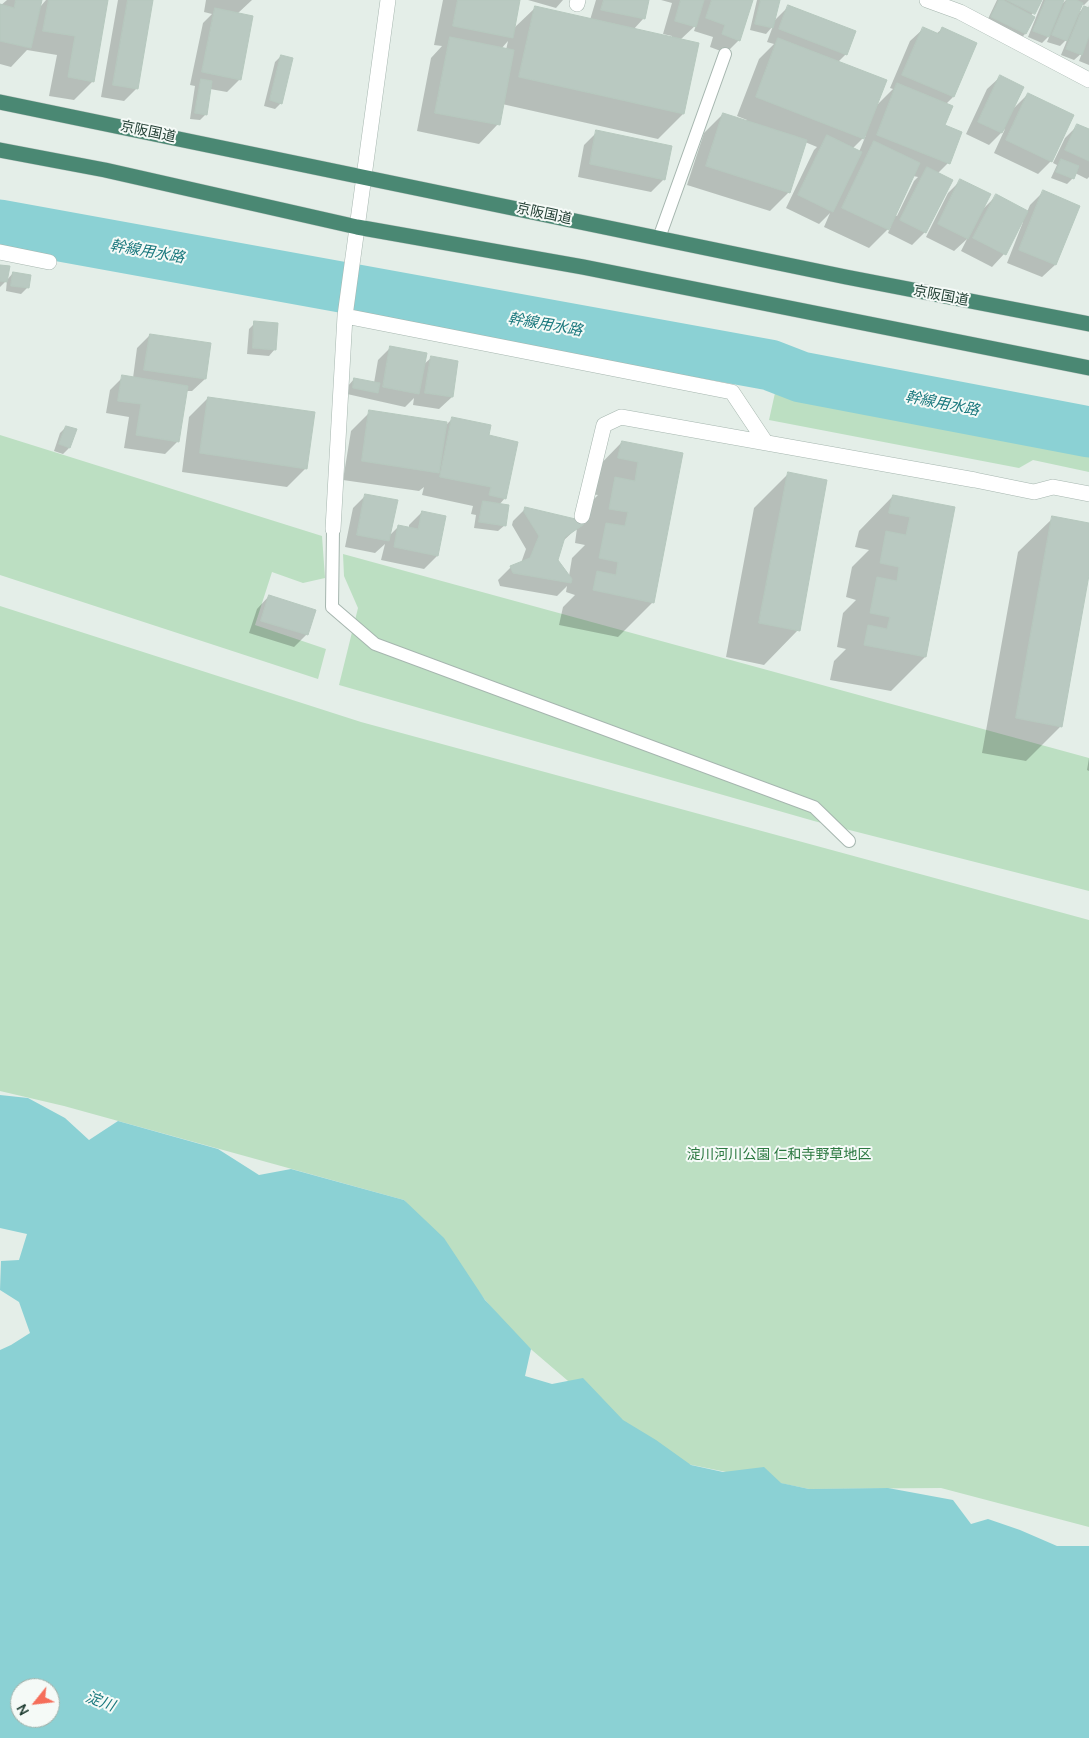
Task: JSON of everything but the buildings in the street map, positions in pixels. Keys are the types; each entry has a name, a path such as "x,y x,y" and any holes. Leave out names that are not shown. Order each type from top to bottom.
{"highway":[{"name":"京阪国道","path":"0,102 846,277 1089,324"},
{"path":"0,150 105,170 357,227 593,269 1089,368"}],"street":[{"path":"332,529 346,311 388,0"},
{"path":"927,0 962,6 1089,80"},
{"path":"0,252 49,262"},
{"path":"346,311 732,392 766,443"},
{"path":"582,516 604,425 620,417 1034,492 1053,487 1089,494"}],"lane":[{"path":"659,238 725,54"},
{"path":"332,529 332,607 375,644 814,807 849,842"}],"green space":[{"path":"775,393 1089,453 1089,472 1033,460 1019,468 769,420"},
{"path":"0,435 322,536 325,578 303,583 272,572 255,625 326,649 318,679 0,575"},
{"path":"343,554 1089,758 1089,891 814,821 339,685 358,608 344,576"},
{"name":"淀川河川公園 仁和寺野草地区","path":"0,606 361,722 1089,920 1089,1527 941,1488 809,1489 658,1458 512,1333 404,1200 64,1106 0,1091"}],"water":[{"name":"淀川","path":"0,1095 28,1098 65,1118 89,1140 118,1121 218,1149 259,1175 291,1169 404,1200 444,1238 485,1300 531,1349 525,1376 552,1384 583,1378 623,1420 656,1440 691,1465 723,1472 764,1467 781,1483 809,1489 888,1488 953,1500 971,1524 988,1519 1057,1546 1089,1546 1089,1738 0,1738 0,1350 30,1333 19,1302 0,1290 1,1261 19,1260 27,1234 0,1228"}],"waterway":[{"name":"幹線用水路","path":"0,225 770,365 801,377 1089,432"}]}
